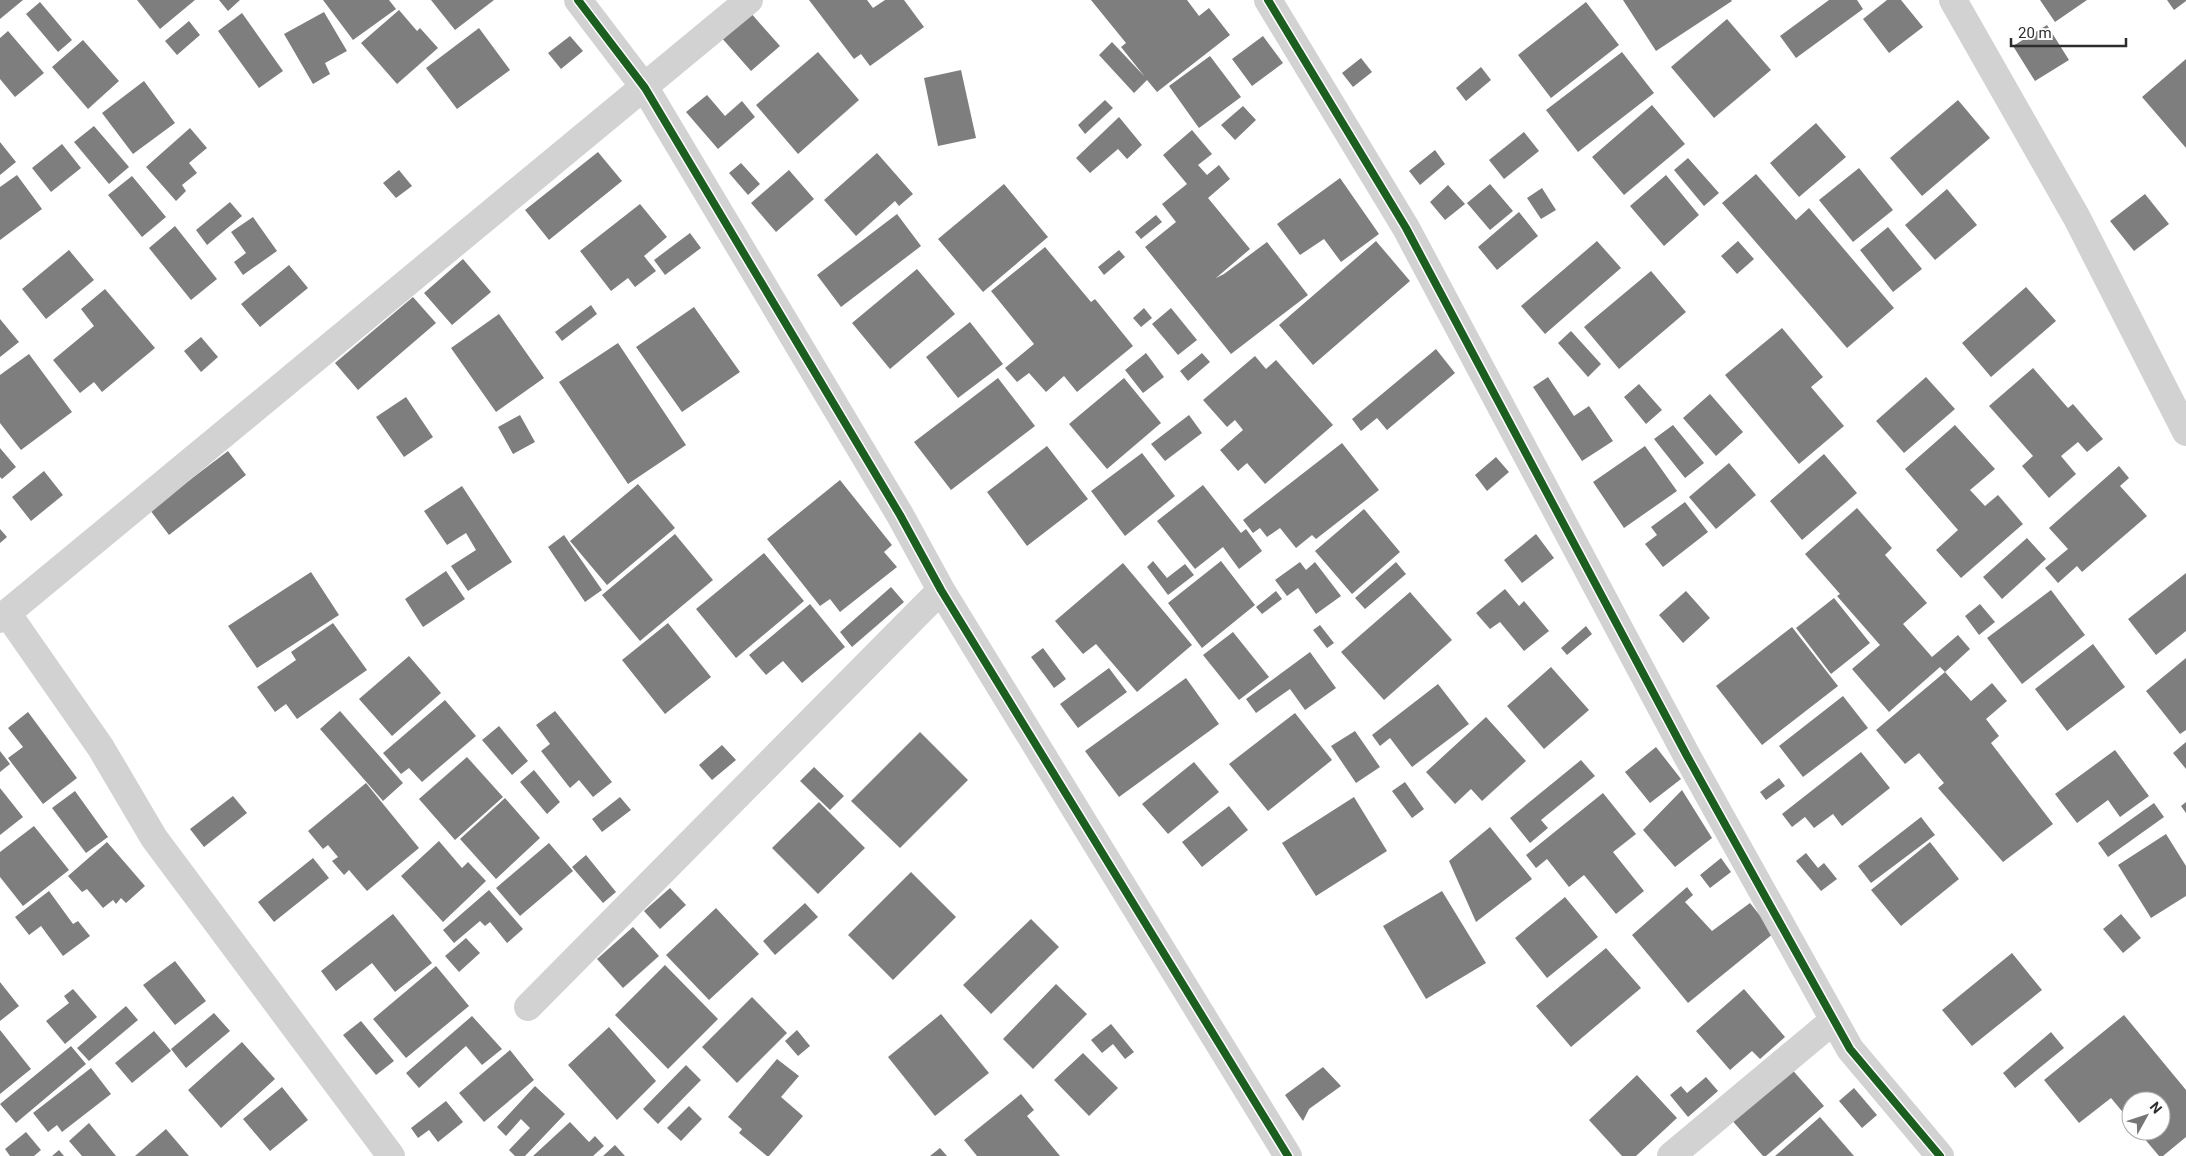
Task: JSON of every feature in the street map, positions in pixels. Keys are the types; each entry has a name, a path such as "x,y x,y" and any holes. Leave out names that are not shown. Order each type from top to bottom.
{"street":[{"path":"578,0 645,88 900,515 940,590 1288,1156"},
{"path":"391,1156 154,838 101,748 4,616 645,88 749,0"},
{"path":"1268,0 1406,228 1687,756 1850,1049 1940,1156"},
{"path":"1954,0 2077,218 2186,432"},
{"path":"528,1007 940,590"},
{"path":"1671,1156 1834,1020"}],"building":[{"path":"0,0 23,0 0,19"},
{"path":"137,0 195,0 160,29"},
{"path":"219,0 240,0 228,11"},
{"path":"323,0 389,0 396,9 353,40"},
{"path":"431,0 494,0 455,30"},
{"path":"809,0 867,0 873,8 885,0 904,0 924,27 870,66 861,54 854,59"},
{"path":"1091,0 1187,0 1199,16 1209,8 1230,35 1157,92 1147,80 1134,93 1099,55 1112,42 1145,77 1121,47 1126,43"},
{"path":"1623,0 1731,0 1732,1 1656,51"},
{"path":"1829,0 1857,0 1863,9 1796,58 1780,36"},
{"path":"1887,0 1901,0 1923,27 1889,53 1863,19"},
{"path":"2040,0 2087,0 2055,22"},
{"path":"2167,0 2186,0 2186,1 2174,10"},
{"path":"40,2 72,40 58,52 26,14"},
{"path":"1586,2 1619,45 1551,98 1518,55"},
{"path":"399,10 417,31 420,28 438,48 397,84 361,43"},
{"path":"749,11 780,46 751,71 720,36"},
{"path":"324,12 347,51 325,63 330,74 313,84 284,34"},
{"path":"242,13 283,71 259,88 218,31"},
{"path":"1727,19 1771,70 1714,118 1671,67"},
{"path":"189,21 200,35 177,55 165,41"},
{"path":"2047,25 2069,60 2035,81 2013,46"},
{"path":"479,28 510,70 457,109 426,68"},
{"path":"8,31 44,73 15,97 0,79 0,38"},
{"path":"570,36 583,51 561,69 548,53"},
{"path":"1263,36 1283,63 1252,86 1232,59"},
{"path":"83,40 119,81 88,109 52,67"},
{"path":"818,52 859,100 798,154 756,105"},
{"path":"1622,52 1654,93 1578,152 1546,110"},
{"path":"1210,56 1241,97 1199,128 1169,86"},
{"path":"1361,58 1372,72 1353,87 1342,73"},
{"path":"2186,59 2186,148 2142,97"},
{"path":"1481,67 1491,80 1466,101 1456,88"},
{"path":"961,70 976,138 938,146 924,78"},
{"path":"144,81 175,123 133,154 102,113"},
{"path":"707,95 725,116 742,101 755,117 718,149 686,112"},
{"path":"1105,100 1113,108 1085,134 1078,125"},
{"path":"1958,100 1990,138 1922,196 1890,158"},
{"path":"1652,105 1685,144 1624,195 1592,157"},
{"path":"1243,106 1256,120 1235,140 1221,125"},
{"path":"1119,117 1142,145 1127,159 1118,149 1090,173 1076,158"},
{"path":"1816,123 1846,157 1799,197 1770,163"},
{"path":"94,126 129,167 109,184 74,142"},
{"path":"190,128 207,148 189,163 197,173 182,185 186,191 176,201 146,167"},
{"path":"1192,130 1212,154 1198,165 1207,175 1219,165 1230,179 1208,198 1250,249 1216,278 1267,242 1308,295 1231,354 1145,247 1176,222 1162,204 1187,184 1163,155"},
{"path":"1524,132 1539,151 1504,179 1489,160"},
{"path":"0,142 16,162 0,175"},
{"path":"62,144 81,168 51,192 32,168"},
{"path":"1435,150 1445,164 1420,185 1409,171"},
{"path":"598,152 622,181 549,240 525,210"},
{"path":"877,153 913,194 899,206 895,201 856,236 824,200"},
{"path":"1688,158 1719,193 1704,206 1674,170"},
{"path":"741,163 760,184 748,195 729,173"},
{"path":"1859,168 1893,210 1853,242 1819,200"},
{"path":"399,170 412,186 396,198 383,183"},
{"path":"789,170 814,199 776,232 751,203"},
{"path":"1756,174 1796,220 1809,208 1894,308 1847,348 1722,203"},
{"path":"17,175 42,209 0,240 0,187"},
{"path":"1666,175 1699,215 1664,246 1630,206"},
{"path":"132,176 166,217 142,237 108,195"},
{"path":"1340,178 1379,234 1341,262 1324,239 1300,255 1277,224"},
{"path":"1004,184 1048,237 983,292 938,239"},
{"path":"1490,184 1513,211 1490,230 1467,203"},
{"path":"1448,185 1465,204 1445,220 1430,202"},
{"path":"1542,188 1556,210 1541,219 1527,198"},
{"path":"1947,189 1977,225 1935,260 1905,225"},
{"path":"2145,194 2169,224 2134,251 2110,221"},
{"path":"230,202 242,216 207,245 196,230"},
{"path":"640,204 667,237 644,256 656,271 635,287 628,278 611,291 580,251"},
{"path":"1519,212 1538,236 1497,270 1478,247"},
{"path":"897,214 921,246 841,307 817,275"},
{"path":"1156,215 1162,222 1141,239 1135,232"},
{"path":"253,217 277,251 243,275 234,262 246,253 231,232"},
{"path":"175,226 217,279 191,300 149,248"},
{"path":"1888,227 1922,269 1893,292 1860,250"},
{"path":"690,233 701,248 665,275 654,260"},
{"path":"1376,241 1410,281 1313,365 1279,325"},
{"path":"1597,241 1621,268 1545,334 1521,306"},
{"path":"1738,241 1754,259 1737,274 1721,256"},
{"path":"1045,247 1091,302 1095,299 1133,346 1077,392 1064,376 1046,392 1029,373 1017,382 1005,368 1034,344 991,291"},
{"path":"69,250 94,280 46,319 22,289"},
{"path":"1119,250 1125,257 1104,275 1098,267"},
{"path":"463,259 491,292 452,325 424,293"},
{"path":"289,265 308,288 260,327 241,304"},
{"path":"917,269 955,314 890,369 852,323"},
{"path":"1651,271 1686,312 1619,369 1584,327"},
{"path":"2026,287 2056,321 1991,377 1962,343"},
{"path":"105,289 155,348 102,392 94,382 80,393 53,360 94,326 81,309"},
{"path":"413,297 436,323 358,390 335,363"},
{"path":"591,305 597,314 562,341 555,332"},
{"path":"694,307 740,372 682,412 636,347"},
{"path":"1144,308 1152,318 1141,327 1133,318"},
{"path":"1171,308 1197,340 1178,355 1152,324"},
{"path":"499,314 544,378 496,412 451,348"},
{"path":"0,319 19,342 0,357"},
{"path":"970,322 1003,364 958,398 926,357"},
{"path":"1782,328 1823,377 1811,387 1844,426 1799,464 1725,375"},
{"path":"1571,331 1601,364 1588,377 1558,343"},
{"path":"201,337 218,357 201,372 184,351"},
{"path":"618,343 686,445 628,484 559,382"},
{"path":"1436,349 1455,373 1387,430 1377,418 1361,431 1352,419"},
{"path":"1146,353 1164,377 1143,393 1125,370"},
{"path":"1202,353 1210,362 1188,381 1180,371"},
{"path":"29,354 72,412 21,450 0,423 0,375"},
{"path":"1255,356 1266,369 1276,360 1333,425 1265,484 1247,463 1238,471 1220,450 1243,430 1235,420 1227,427 1203,400"},
{"path":"2033,368 2068,408 2073,404 2103,439 2087,452 2078,442 2061,456 2076,474 2049,498 2022,466 2033,456 1989,406"},
{"path":"1548,377 1574,416 1589,406 1613,441 1582,461 1533,387"},
{"path":"1926,377 1955,409 1904,453 1876,421"},
{"path":"998,378 1035,426 951,490 914,442"},
{"path":"1124,378 1161,423 1107,469 1069,424"},
{"path":"1639,384 1662,410 1646,424 1624,397"},
{"path":"1710,394 1743,432 1716,456 1683,418"},
{"path":"406,397 433,437 404,457 376,417"},
{"path":"520,415 535,442 513,454 498,427"},
{"path":"1189,415 1202,433 1165,461 1151,444"},
{"path":"1673,425 1704,463 1685,478 1654,439"},
{"path":"1955,425 1995,469 1970,490 1985,506 1998,495 2023,524 1961,578 1936,550 1958,530 1905,469"},
{"path":"1342,443 1379,490 1316,539 1312,535 1296,548 1280,528 1267,537 1260,528 1253,533 1243,520"},
{"path":"1047,446 1088,499 1027,546 987,492"},
{"path":"1645,446 1677,491 1624,528 1593,482"},
{"path":"0,448 16,467 2,479 0,477"},
{"path":"228,451 246,475 169,535 150,510"},
{"path":"1142,453 1175,496 1125,536 1091,491"},
{"path":"1824,454 1857,493 1802,540 1770,501"},
{"path":"1496,457 1509,472 1487,491 1475,475"},
{"path":"1729,463 1756,495 1716,529 1689,497"},
{"path":"2119,466 2129,478 2120,486 2147,516 2082,572 2077,566 2058,583 2045,568 2068,549 2049,528"},
{"path":"44,471 63,495 31,521 12,497"},
{"path":"840,480 892,545 884,552 897,567 840,612 830,599 820,606 767,539"},
{"path":"638,484 675,528 607,585 570,541"},
{"path":"1203,485 1241,533 1246,529 1262,551 1239,569 1223,547 1195,569 1157,521"},
{"path":"462,486 512,562 468,591 451,566 476,550 466,533 447,545 424,511"},
{"path":"1685,502 1708,532 1663,567 1645,544 1657,535 1651,527"},
{"path":"1857,508 1892,548 1885,555 1927,603 1903,624 1932,657 1958,635 1970,649 1945,672 1940,667 1889,712 1852,669 1880,645 1837,596 1840,594 1805,554"},
{"path":"1364,509 1400,552 1352,594 1315,551"},
{"path":"0,529 7,537 0,543"},
{"path":"675,534 713,580 640,641 602,595"},
{"path":"1536,534 1554,558 1522,583 1504,560"},
{"path":"564,535 602,590 585,602 548,547"},
{"path":"2027,538 2046,559 2002,599 1983,577"},
{"path":"764,553 804,601 736,658 696,609"},
{"path":"1153,561 1167,578 1185,564 1194,575 1168,595 1147,567"},
{"path":"1221,561 1255,605 1202,648 1168,603"},
{"path":"1300,562 1306,570 1315,562 1341,596 1316,614 1298,588 1287,596 1275,580"},
{"path":"1396,562 1406,574 1365,609 1355,598"},
{"path":"1123,563 1192,645 1137,692 1096,644 1083,654 1055,621"},
{"path":"446,571 465,599 423,627 405,599"},
{"path":"311,572 339,615 257,668 228,626"},
{"path":"2186,573 2186,631 2156,655 2128,619"},
{"path":"891,587 904,602 852,647 840,632"},
{"path":"1505,589 1519,606 1524,601 1549,631 1524,651 1500,622 1490,629 1476,613"},
{"path":"2051,590 2085,635 2022,684 1987,638"},
{"path":"1276,591 1282,599 1262,614 1256,607"},
{"path":"1686,591 1710,618 1683,643 1659,615"},
{"path":"1410,592 1452,640 1384,700 1341,652"},
{"path":"1834,598 1870,643 1831,674 1796,628"},
{"path":"810,604 845,647 802,683 783,661 766,675 749,655"},
{"path":"1980,604 1995,622 1979,635 1965,616"},
{"path":"333,623 367,670 297,719 286,704 275,712 257,687 296,660 291,652"},
{"path":"668,623 711,677 665,714 622,660"},
{"path":"1320,625 1334,643 1327,648 1313,630"},
{"path":"1586,626 1592,634 1567,655 1561,648"},
{"path":"1792,627 1838,686 1762,745 1716,686"},
{"path":"1233,632 1269,677 1239,700 1203,655"},
{"path":"2093,644 2125,687 2067,731 2035,689"},
{"path":"1043,648 1066,679 1054,688 1031,657"},
{"path":"1310,652 1336,688 1305,710 1290,689 1256,713 1246,699"},
{"path":"409,656 441,693 392,736 359,699"},
{"path":"2186,658 2186,730 2180,734 2146,691"},
{"path":"1551,667 1589,710 1544,749 1507,706"},
{"path":"1109,668 1127,692 1078,728 1060,704"},
{"path":"1945,672 1971,701 1992,683 2007,701 1986,719 1999,736 1991,743 2053,824 2003,862 1938,788 1944,783 1919,753 1905,764 1876,730"},
{"path":"1186,678 1219,724 1119,797 1085,751"},
{"path":"1438,684 1469,724 1412,767 1390,738 1380,746 1372,735"},
{"path":"1843,696 1868,728 1803,777 1779,746"},
{"path":"445,700 476,736 422,782 409,768 401,774 383,753"},
{"path":"340,711 403,783 383,801 320,729"},
{"path":"555,711 612,782 593,797 579,780 570,788 541,751 550,744 536,725"},
{"path":"28,712 77,778 43,804 8,758 23,747 8,728"},
{"path":"1295,713 1332,760 1268,811 1229,764"},
{"path":"1486,717 1526,761 1482,801 1471,789 1455,804 1426,772"},
{"path":"499,726 528,761 512,775 482,740"},
{"path":"1355,731 1380,767 1356,783 1331,746"},
{"path":"920,732 968,780 900,848 851,801"},
{"path":"2186,742 2186,769 2173,753"},
{"path":"722,745 736,760 712,780 699,765"},
{"path":"1656,747 1681,779 1650,803 1625,772"},
{"path":"2115,750 2149,796 2120,817 2108,800 2077,823 2055,794"},
{"path":"0,751 10,764 0,772"},
{"path":"1861,752 1890,788 1842,826 1833,814 1814,828 1805,817 1792,827 1782,814"},
{"path":"467,757 503,797 455,840 419,799"},
{"path":"1581,760 1595,776 1541,820 1548,828 1530,843 1510,818"},
{"path":"1194,762 1219,792 1168,834 1142,804"},
{"path":"814,767 844,796 830,810 800,781"},
{"path":"534,770 560,802 547,814 520,782"},
{"path":"1779,778 1785,786 1766,800 1760,792"},
{"path":"1405,782 1424,809 1412,818 1392,791"},
{"path":"366,783 419,848 367,891 349,870 344,875 332,861 338,857 328,845 323,849 308,831"},
{"path":"0,788 23,817 0,835"},
{"path":"1682,790 1712,838 1675,867 1643,830"},
{"path":"75,791 108,837 86,853 52,808"},
{"path":"1603,793 1636,834 1613,852 1644,891 1616,914 1584,875 1569,887 1547,859 1536,868 1526,855"},
{"path":"233,796 247,813 204,847 190,829"},
{"path":"620,797 631,810 602,832 592,819"},
{"path":"1354,797 1387,851 1316,896 1282,843"},
{"path":"505,798 540,838 496,879 460,839"},
{"path":"819,802 865,848 818,894 772,848"},
{"path":"2186,802 2186,813 2181,806"},
{"path":"2154,803 2164,817 2108,857 2098,843"},
{"path":"1229,806 1248,830 1202,867 1182,842"},
{"path":"1921,817 1935,835 1871,883 1858,866"},
{"path":"34,826 69,870 23,906 0,877 0,852"},
{"path":"1490,827 1532,879 1476,922 1449,861"},
{"path":"2166,834 2186,866 2186,896 2151,918 2118,865"},
{"path":"439,841 462,868 468,862 486,881 443,922 401,876"},
{"path":"107,842 145,886 126,903 121,898 116,904 113,900 103,908 87,889 82,892 68,876"},
{"path":"1930,842 1959,879 1901,926 1871,890"},
{"path":"549,843 573,871 520,916 496,888"},
{"path":"1806,853 1818,868 1824,863 1837,879 1821,891 1796,861"},
{"path":"586,855 616,892 603,903 572,867"},
{"path":"313,858 329,878 274,922 258,902"},
{"path":"1721,858 1731,872 1710,888 1700,875"},
{"path":"911,872 956,917 893,980 848,935"},
{"path":"1687,887 1693,895 1685,902 1712,931 1750,903 1774,933 1688,1003 1632,935"},
{"path":"670,888 686,905 660,929 644,911"},
{"path":"489,890 523,929 507,943 490,922 485,926 480,921 454,943 443,930"},
{"path":"49,891 73,924 78,921 90,936 63,956 41,926 29,935 15,917"},
{"path":"1442,891 1486,963 1426,999 1383,926"},
{"path":"1565,897 1598,937 1547,978 1515,938"},
{"path":"805,903 818,917 775,955 763,941"},
{"path":"716,908 759,954 709,1000 666,955"},
{"path":"393,914 432,963 395,992 372,963 336,991 321,971"},
{"path":"2121,914 2141,938 2123,953 2103,929"},
{"path":"1031,919 1059,947 991,1014 963,985"},
{"path":"633,927 659,956 623,988 597,959"},
{"path":"466,938 480,953 459,972 445,956"},
{"path":"1606,948 1641,988 1571,1047 1536,1006"},
{"path":"2012,953 2042,990 1972,1046 1942,1010"},
{"path":"175,961 206,1001 175,1025 143,985"},
{"path":"665,965 718,1019 668,1069 615,1015"},
{"path":"436,966 469,1006 406,1058 373,1019"},
{"path":"0,982 19,1006 0,1021"},
{"path":"1056,984 1087,1014 1033,1069 1003,1039"},
{"path":"73,989 97,1017 65,1044 46,1021 69,1003 64,996"},
{"path":"1744,989 1785,1037 1760,1059 1752,1051 1730,1070 1696,1031"},
{"path":"752,997 787,1033 737,1083 702,1047"},
{"path":"126,1006 138,1020 89,1061 77,1048"},
{"path":"214,1013 230,1031 186,1068 171,1049"},
{"path":"941,1014 989,1073 935,1116 888,1057"},
{"path":"2124,1015 2186,1090 2186,1137 2163,1156 2159,1156 2146,1141 2171,1141 2171,1091 2121,1091 2121,1110 2111,1098 2079,1123 2044,1080"},
{"path":"472,1016 502,1049 482,1065 466,1046 419,1088 406,1073"},
{"path":"361,1021 394,1061 376,1075 343,1035"},
{"path":"1111,1024 1134,1052 1125,1059 1113,1044 1102,1053 1091,1040"},
{"path":"609,1027 656,1081 617,1120 568,1065"},
{"path":"0,1030 31,1069 0,1094"},
{"path":"797,1030 810,1046 798,1056 785,1041"},
{"path":"154,1031 171,1051 132,1083 115,1063"},
{"path":"2051,1032 2064,1048 2015,1088 2003,1073"},
{"path":"242,1042 275,1079 221,1128 188,1090"},
{"path":"71,1046 86,1064 16,1123 0,1104"},
{"path":"510,1050 534,1080 484,1122 459,1093"},
{"path":"1083,1053 1118,1088 1089,1116 1054,1080"},
{"path":"777,1059 799,1076 781,1097 803,1116 767,1156 739,1133 742,1129 728,1117"},
{"path":"686,1065 701,1080 658,1124 643,1109"},
{"path":"1789,1066 1824,1106 1766,1156 1763,1156 1730,1118"},
{"path":"1323,1067 1341,1086 1309,1109 1303,1121 1285,1095"},
{"path":"91,1068 111,1094 62,1132 57,1125 48,1132 33,1113"},
{"path":"1637,1075 1677,1118 1636,1156 1622,1156 1589,1120"},
{"path":"1706,1077 1718,1091 1688,1117 1670,1095 1681,1086 1687,1093"},
{"path":"535,1086 565,1114 525,1156 515,1156 509,1150 530,1128 521,1119 506,1136 497,1127"},
{"path":"282,1087 308,1120 270,1151 243,1119"},
{"path":"1854,1088 1877,1115 1862,1128 1839,1101"},
{"path":"1021,1094 1034,1110 1027,1116 1060,1156 977,1156 964,1140"},
{"path":"446,1101 463,1122 438,1142 429,1130 418,1138 411,1128"},
{"path":"689,1106 702,1119 681,1141 667,1128"},
{"path":"1820,1117 1854,1156 1775,1156"},
{"path":"570,1122 589,1142 595,1136 604,1146 593,1156 533,1156"},
{"path":"89,1123 116,1156 82,1156 69,1141"},
{"path":"166,1129 189,1156 135,1156"},
{"path":"26,1132 41,1150 34,1156 10,1156 5,1149"},
{"path":"615,1145 625,1156 603,1156"},
{"path":"940,1148 947,1156 930,1156"},
{"path":"59,1150 64,1156 52,1156"}],"cycle path":[{"path":"578,0 645,88 900,515 941,590 1288,1156"},
{"path":"1268,0 1406,228 1687,756 1850,1049 1940,1156"}]}
